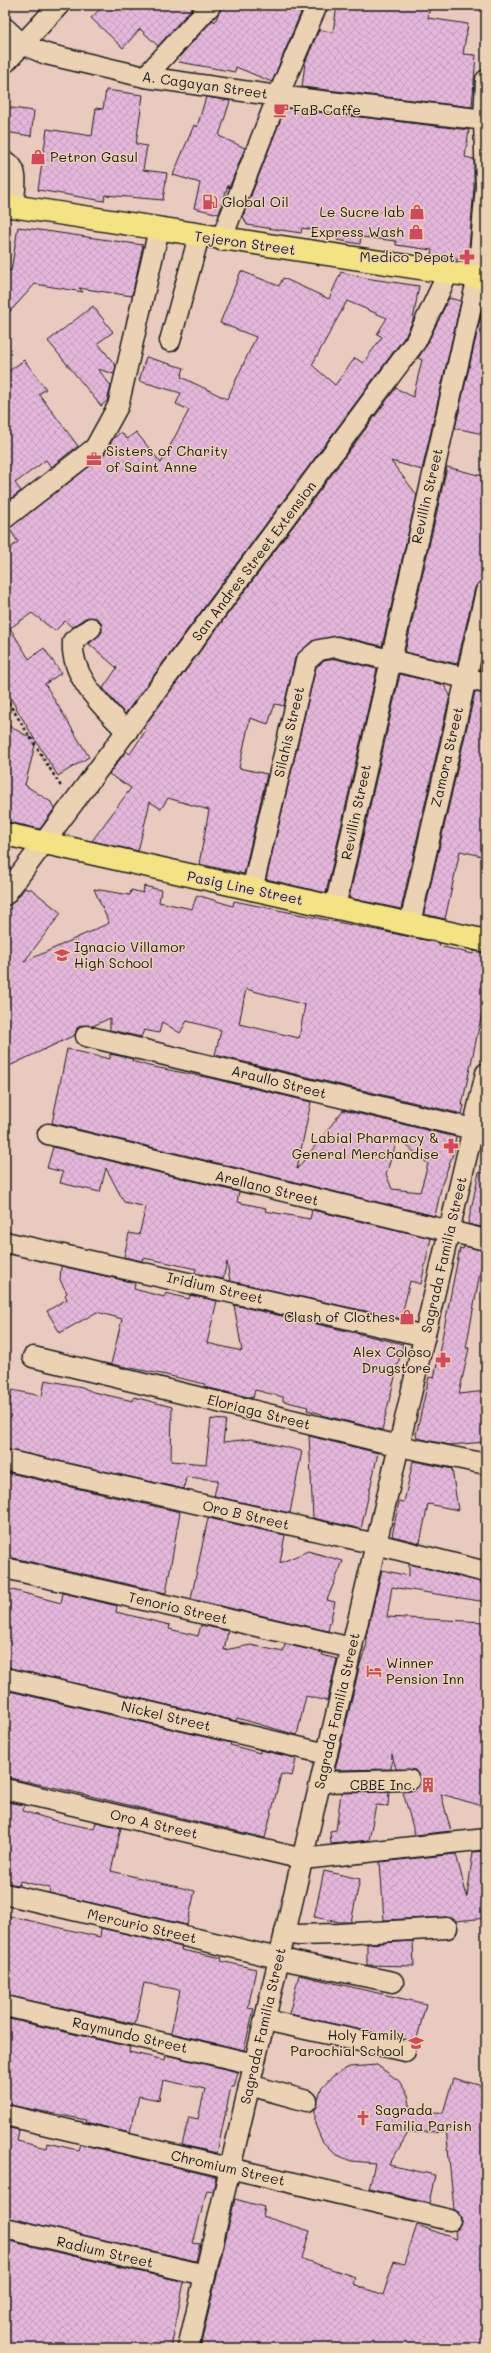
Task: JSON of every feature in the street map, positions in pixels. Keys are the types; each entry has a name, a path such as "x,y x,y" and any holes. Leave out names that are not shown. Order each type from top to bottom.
{"main road":[{"name":"Tejeron Street","path":"9,206 221,240 449,271 482,277"},
{"name":"Pasig Line Street","path":"5,834 252,890 410,923 486,942"}],"street":[{"path":"5,63 59,5"},
{"path":"145,77 211,5"},
{"path":"221,240 278,96 317,5"},
{"name":"A. Cagayan Street","path":"5,28 22,44 46,54 145,77 278,96 485,120"},
{"name":"Revillin Street","path":"335,907 390,660 482,277 486,187 486,80"},
{"path":"5,162 10,164 15,170 9,206"},
{"path":"5,518 95,448 115,412 138,327 158,229"},
{"path":"170,341 199,236"},
{"name":"San Andres Street Extension","path":"5,895 416,341 449,271"},
{"name":"Zamora Street","path":"410,923 486,591"},
{"path":"91,628 73,641 73,650 76,660 89,691 127,732"},
{"name":"Silahis Street","path":"252,890 306,661 319,650 336,647 486,682"},
{"name":"Araullo Street","path":"86,1036 473,1129"},
{"name":"Sagrada Familia Street","path":"188,2348 302,1859 322,1782 327,1754 486,1073"},
{"name":"Arellano Street","path":"48,1134 486,1240"},
{"name":"Iridium Street","path":"5,1242 27,1245 425,1336"},
{"name":"Eloriaga Street","path":"33,1357 399,1446 486,1464"},
{"name":"Oro B Street","path":"5,1460 376,1544 486,1572"},
{"name":"Tenorio Street","path":"5,1568 352,1648"},
{"name":"Nickel Street","path":"5,1678 327,1754"},
{"path":"322,1782 409,1780"},
{"name":"Oro A Street","path":"5,1789 302,1859 486,1839"},
{"name":"Mercurio Street","path":"5,1894 279,1958 393,1982"},
{"path":"285,1932 298,1935 447,1928"},
{"name":"Raymundo Street","path":"5,2006 254,2064"},
{"path":"265,2020 405,2051"},
{"path":"249,2086 307,2101"},
{"name":"Chromium Street","path":"5,2115 450,2220"},
{"name":"Radium Street","path":"5,2228 205,2275"}],"path":[{"path":"5,697 73,805"}],"building":[{"path":"104,5 195,5 158,46 140,29 123,48 91,18"},
{"path":"222,5 304,5 272,82 236,67 235,72 179,62 180,56 213,20 215,22"},
{"path":"337,5 430,5 428,18 468,24 463,54 476,55 472,107 302,87 305,63 319,30 333,32"},
{"path":"106,90 143,95 136,144 147,146 143,170 167,173 163,200 105,195 104,201 38,190 47,129 92,136 96,108 103,109"},
{"path":"206,97 230,101 219,136 245,148 229,188 228,185 219,214 194,208 200,183 173,175 194,125 197,127"},
{"path":"5,107 34,111 31,136 5,132"},
{"path":"285,108 469,130 465,157 474,159 474,187 468,261 431,256 432,250 396,245 396,241 361,237 360,244 337,240 338,234 302,228 301,233 247,225 243,216"},
{"path":"18,227 143,245 132,296 79,288 83,292 35,284 5,317 5,290 8,270 11,271"},
{"path":"241,271 279,286 283,278 329,299 341,272 365,278 419,286 413,320 406,335 125,714 103,688 117,668 89,644 102,632 101,622 96,618 85,618 72,627 65,621 55,631 32,613 10,628 29,659 44,648 61,673 45,684 89,757 58,776 36,741 25,785 51,802 54,809 40,829 5,821 5,724 35,740 5,689 5,552 18,542 9,528 102,457 113,439 121,432 127,439 136,432 161,463 189,410 176,404 181,393 139,381 146,357 184,368 181,377 227,399 256,337 220,323","holes":["347,301 387,318 377,334 382,337 363,363 355,358 335,385 312,365"]},
{"path":"449,298 461,301 422,470 391,461 417,495 382,646 338,636 312,641 295,658 284,706 275,704 268,724 250,718 239,768 267,774 244,874 199,864 209,810 168,798 161,809 150,802 138,851 92,841 131,788 109,774 126,751 130,754 146,730 143,728 396,388 413,397 422,360 418,358 426,346"},
{"path":"93,306 113,332 98,343 116,366 114,374 98,369 111,386 107,401 101,406 48,341"},
{"path":"483,307 486,308 486,421 483,434 455,428"},
{"path":"24,360 46,389 39,394 78,446 51,467 46,460 15,483 21,491 5,503 5,374"},
{"path":"447,467 486,477 486,556 482,576 486,577 486,580 478,583 475,588 457,664 405,652"},
{"path":"486,643 486,671 480,670"},
{"path":"336,659 377,669 326,893 266,879 316,667 324,661"},
{"path":"400,674 444,685 450,695 401,909 349,898"},
{"path":"475,692 486,694 486,857 460,851 445,919 424,914"},
{"path":"144,886 161,890 159,902 192,909 197,895 233,906 234,901 440,943 439,946 473,954 474,951 486,953 486,995 462,1105 464,1105 462,1114 215,1055 221,1030 187,1021 180,1033 162,1022 159,1033 144,1030 141,1037 110,1030 110,1018 93,1026 82,1025 77,1028 75,1035 5,1068 5,906 14,902 25,888 29,890 30,888 61,913 24,962 109,923 94,889 130,895 131,890 143,893","holes":["246,989 305,1005 299,1038 239,1024"]},
{"path":"67,1049 110,1059 110,1054 133,1059 132,1061 149,1066 210,1078 311,1102 297,1169 343,1110 456,1137 453,1154 442,1184 435,1216 52,1123","holes":["398,1138 428,1164 420,1192 392,1189 386,1174"]},
{"path":"53,1147 239,1192 237,1202 266,1208 265,1211 310,1219 312,1210 431,1238 421,1284 410,1281 401,1319 230,1281 227,1262 223,1279 195,1273 196,1269 165,1262 143,1258 142,1261 124,1257 129,1233 139,1235 146,1207 124,1202 106,1168 100,1192 60,1183 63,1172 47,1168"},
{"path":"479,1172 486,1173 486,1228 468,1224"},
{"path":"464,1246 484,1251 466,1348 469,1348 459,1394 486,1391 486,1442 450,1445 417,1438 416,1435 429,1377 434,1378 460,1248 463,1249"},
{"path":"61,1266 135,1283 134,1289 164,1297 166,1293 189,1299 190,1295 217,1301 207,1343 242,1351 234,1305 403,1344 382,1430 322,1415 307,1410 308,1407 283,1401 283,1397 255,1390 253,1398 204,1387 205,1384 111,1364 122,1319 97,1312 60,1333 47,1311 67,1299 65,1295 67,1293 60,1280"},
{"path":"45,1380 82,1387 93,1392 133,1401 134,1397 172,1407 171,1461 206,1464 211,1419 226,1420 223,1442 251,1439 302,1451 290,1513 214,1496 218,1480 186,1477 184,1489 5,1449 5,1426 12,1390 42,1396"},
{"path":"309,1436 378,1453 361,1529 313,1518"},
{"path":"413,1461 452,1469 458,1510 428,1504 420,1543 392,1536 399,1501 404,1502"},
{"path":"5,1472 180,1512 166,1593 5,1556"},
{"path":"208,1518 285,1535 280,1563 308,1551 343,1561 327,1600 335,1602 328,1631 191,1599"},
{"path":"409,1564 486,1583 486,1602 392,1587 387,1617 486,1622 486,1807 441,1794 451,1831 415,1835 403,1792 415,1790 419,1786 420,1779 415,1770 396,1769 392,1754 391,1769 335,1770 360,1664 367,1644 366,1636 382,1570 409,1576"},
{"path":"5,1588 61,1603 63,1593 117,1606 116,1612 170,1625 169,1629 198,1636 201,1625 228,1631 224,1650 251,1645 283,1652 285,1644 323,1653 322,1655 337,1659 327,1701 306,1696 297,1735 237,1718 236,1721 5,1667"},
{"path":"5,1690 231,1743 230,1745 260,1753 260,1750 291,1757 296,1760 292,1776 281,1774 265,1838 14,1779 5,1776"},
{"path":"389,1792 388,1806 376,1805 369,1840 331,1844 330,1831 336,1830 341,1793"},
{"path":"8,1802 24,1805 23,1811 53,1820 94,1829 96,1822 121,1828 111,1871 195,1891 187,1925 49,1893 50,1888 20,1881 19,1885 5,1883 5,1813"},
{"path":"486,1851 486,1918 456,1921 446,1917 384,1920 380,1862 456,1854 467,1897 473,1852"},
{"path":"324,1871 360,1879 351,1922 339,1922 314,1917"},
{"path":"5,1915 100,1937 101,1928 182,1947 181,1950 222,1958 221,1961 256,1969 248,2008 254,2009 244,2050 171,2033 180,1990 144,1983 135,2024 5,1995"},
{"path":"413,1941 414,1966 367,1965 367,1944"},
{"path":"299,1975 426,2004 415,2046 407,2040 289,2014"},
{"path":"5,2018 130,2047 129,2052 165,2060 166,2055 238,2072 234,2087 231,2087 217,2153 182,2145 189,2117 198,2119 205,2089 163,2080 159,2100 139,2096 130,2133 85,2122 86,2120 5,2104"},
{"path":"377,2065 399,2081 408,2095 412,2114 443,2113 453,2078 486,2087 486,2348 275,2348 258,2343 257,2348 200,2348 235,2199 264,2207 262,2216 310,2231 302,2258 355,2277 353,2284 383,2295 394,2261 404,2264 417,2225 456,2239 455,2230 461,2223 461,2217 454,2209 446,2128 446,2131 408,2133 389,2165 435,2175 429,2203 369,2189 375,2163 351,2161 335,2154 322,2141 315,2124 315,2109 321,2089 333,2076 349,2067"},
{"path":"5,2127 19,2130 17,2141 46,2148 47,2143 78,2150 80,2144 216,2177 213,2191 207,2190 193,2243 200,2244 196,2261 5,2217"},
{"path":"5,2240 184,2282 171,2348 5,2348"}],"place":[{"name":"FaB Caffe","path":"281,110"},
{"name":"Petron Gasul","path":"38,157"},
{"name":"Global Oil","path":"210,202"},
{"name":"Le Sucre lab","path":"417,212"},
{"name":"Express Wash","path":"416,232"},
{"name":"Medico Depot","path":"467,257"},
{"name":"Sisters of Charity of Saint Anne","path":"94,459"},
{"name":"Ignacio Villamor High School","path":"62,955"},
{"name":"Labial Pharmacy & General Merchandise","path":"451,1146"},
{"name":"Clash of Clothes","path":"407,1317"},
{"name":"Alex Coloso Drugstore","path":"443,1360"},
{"name":"Winner Pension Inn","path":"374,1671"},
{"name":"CBBE Inc.","path":"428,1785"},
{"name":"Holy Family Parochial School","path":"416,2043"},
{"name":"Sagrada Familia Parish","path":"363,2118"}]}
